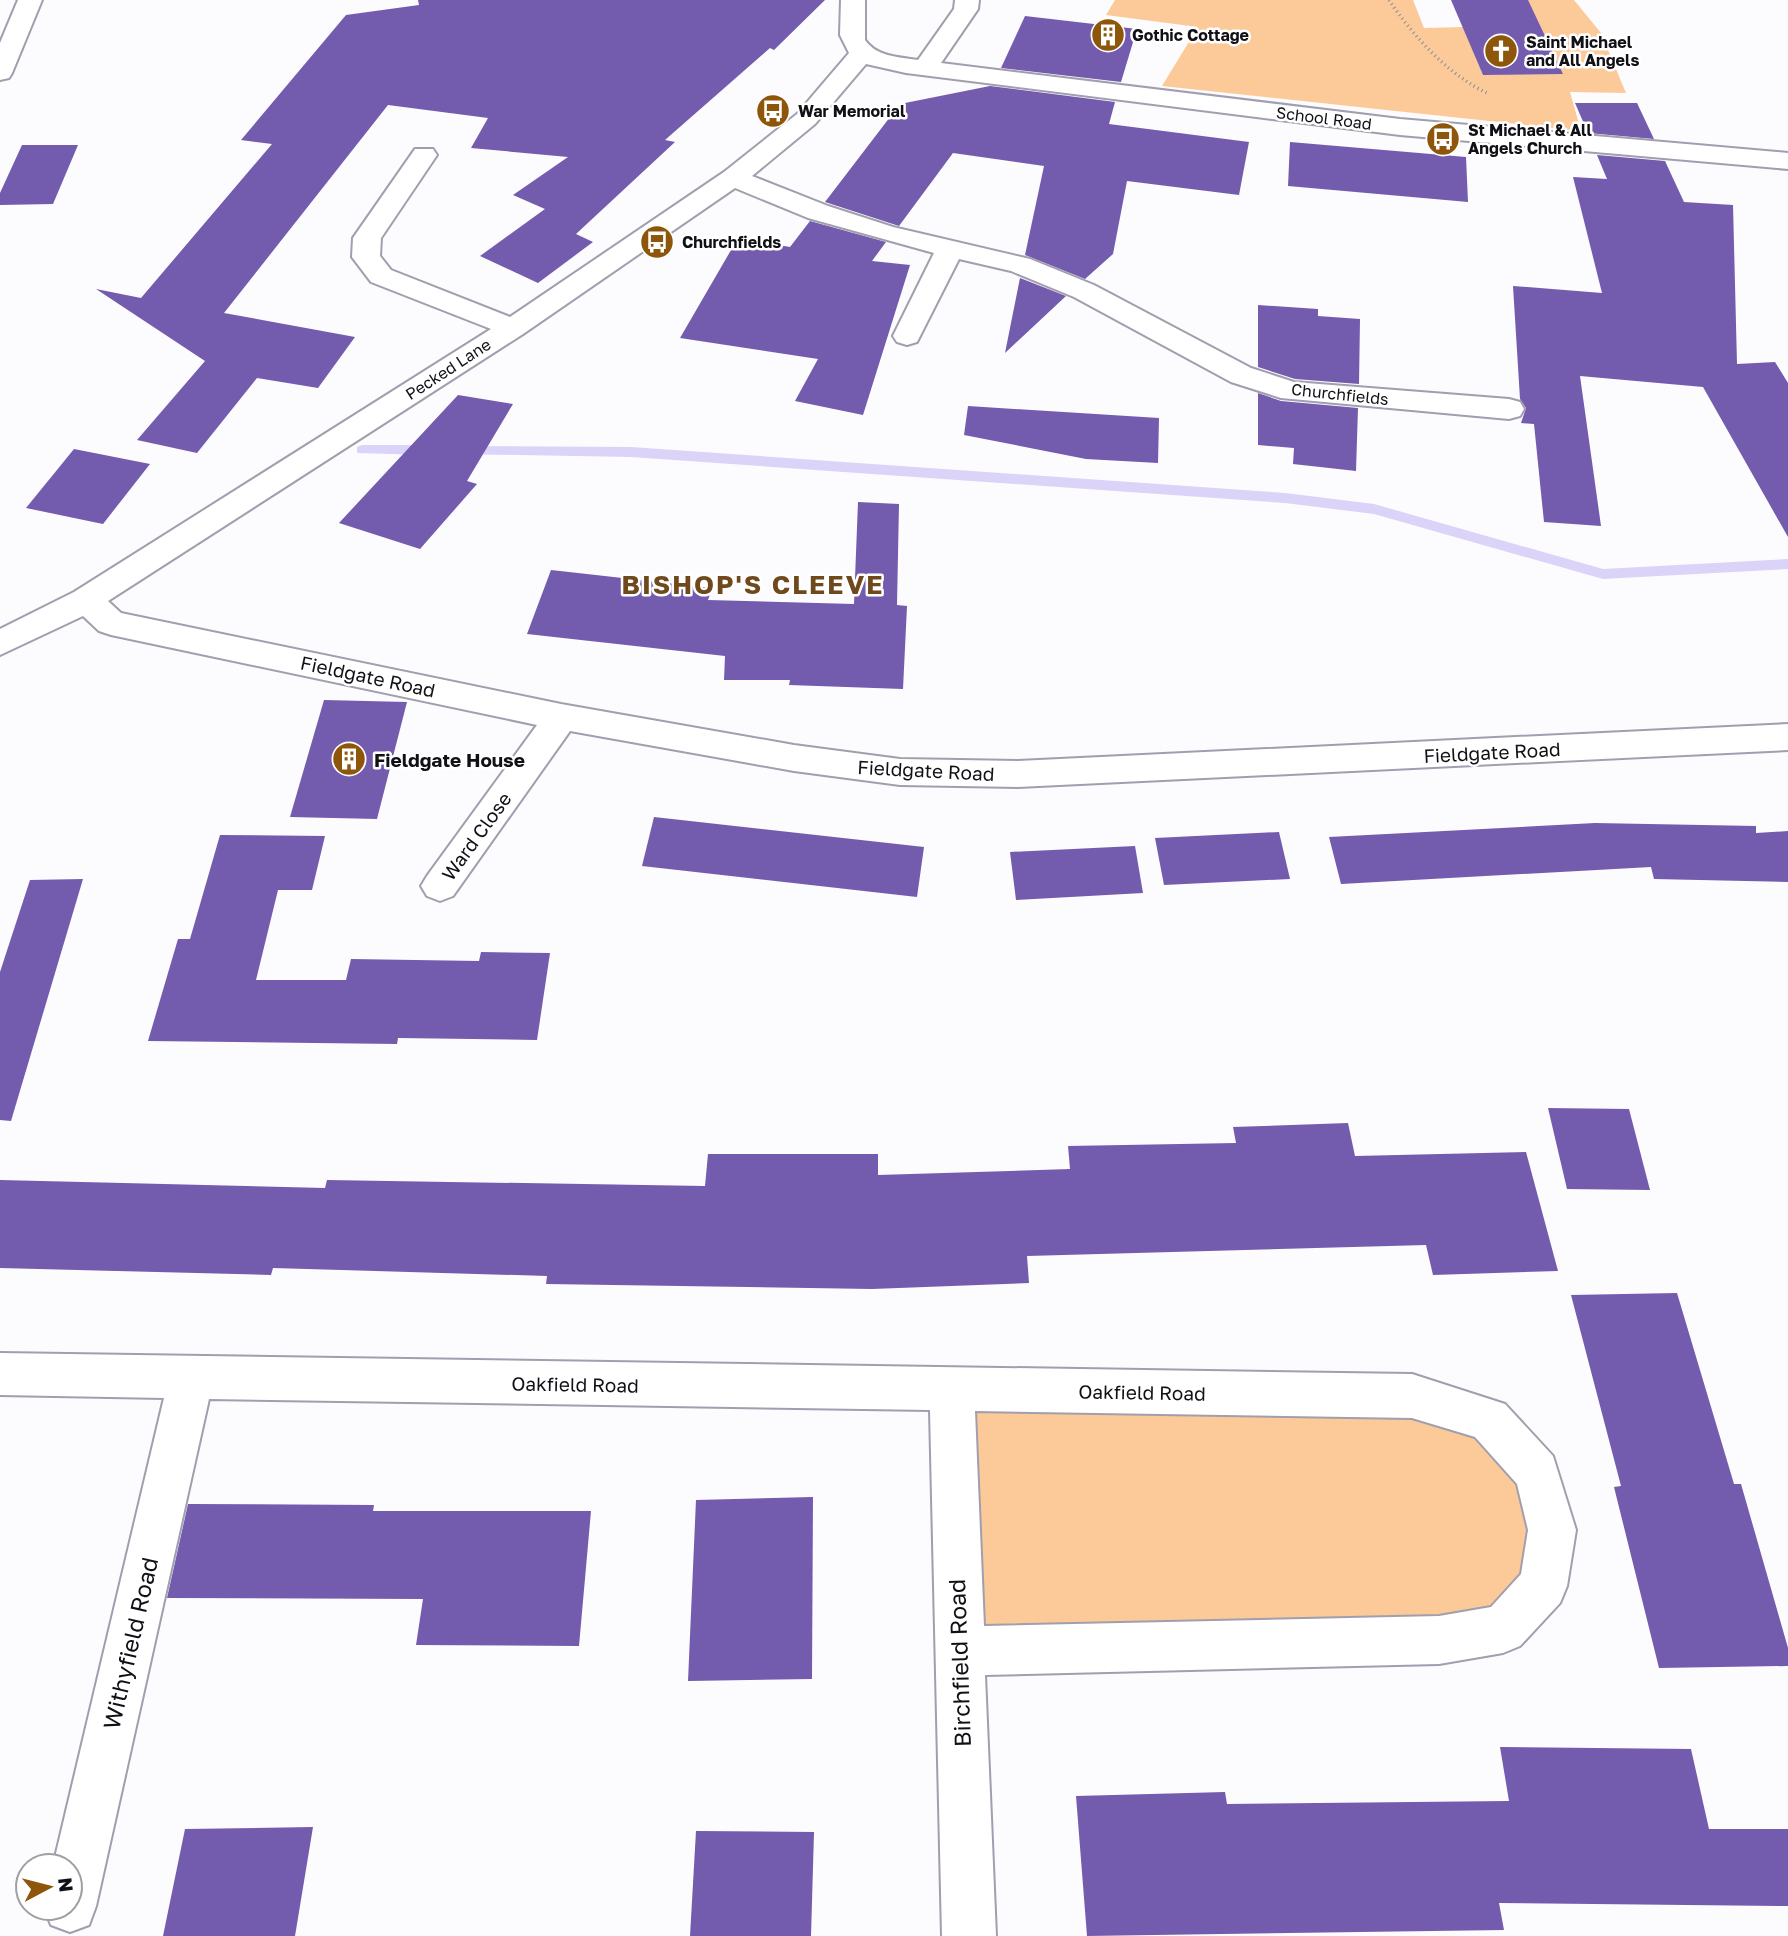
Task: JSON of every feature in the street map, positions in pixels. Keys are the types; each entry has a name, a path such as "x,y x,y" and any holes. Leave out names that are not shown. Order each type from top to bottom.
{"street":[{"path":"0,2 23,0"},
{"path":"0,73 30,0"},
{"path":"853,0 852,35 855,44 863,52"},
{"path":"925,68 966,9 967,0"},
{"name":"School Road","path":"863,52 886,61 925,68 1400,127 1788,161"},
{"name":"Pecked Lane","path":"0,643 86,600 513,328 733,178 806,119 863,52"},
{"path":"424,155 367,238 366,257 381,276 513,328"},
{"name":"Churchfields","path":"733,178 829,215 885,233 1020,265 1084,291 1241,375 1292,391 1508,410"},
{"path":"907,336 950,248"},
{"name":"Fieldgate Road","path":"86,600 111,623 561,717 794,758 900,772 957,775 1031,774 1788,737"},
{"name":"Ward Close","path":"440,886 561,717"},
{"name":"Oakfield Road","path":"0,1374 1412,1396 1489,1419 1537,1472 1552,1530 1543,1586 1503,1629 1439,1640 959,1651"},
{"name":"Withyfield Road","path":"83,1852 191,1379"},
{"name":"Birchfield Road","path":"952,1390 969,1936"}],"path":[{"path":"1390,0 1409,30 1467,83 1490,95"}],"shaded area":[{"path":"1115,0 1413,0 1424,28 1463,27 1483,75 1528,0 1574,0 1601,33 1626,93 1570,92 1581,131 1162,86 1198,27 1106,15"},
{"path":"965,1399 1413,1407 1483,1429 1522,1473 1537,1527 1530,1579 1497,1616 973,1637"}],"building":[{"path":"418,0 825,0 774,50 770,48 665,140 675,142 576,234 593,242 538,283 480,256 545,209 513,195 568,157 471,148 488,118 388,105 224,313 355,337 318,388 257,378 197,453 137,440 205,361 96,289 141,298 272,144 241,140 346,15 419,5"},
{"name":"Saint Michael and All Angels","path":"1451,0 1528,0 1563,74 1483,75"},
{"path":"1025,16 1137,29 1121,82 1001,68"},
{"path":"990,86 1115,102 1109,124 1249,142 1239,195 1127,181 1113,254 1085,279 1025,255 1044,166 953,153 899,226 825,202 900,104"},
{"path":"1575,103 1637,103 1654,139 1588,133"},
{"path":"1290,142 1466,157 1468,202 1288,186"},
{"path":"22,145 78,145 53,204 0,205 0,193"},
{"path":"1597,155 1665,161 1684,202 1733,205 1737,364 1775,362 1788,383 1788,537 1703,387 1580,376 1601,526 1544,522 1534,424 1521,423 1526,408 1520,399 1513,286 1602,293 1573,177 1607,179"},
{"path":"810,221 886,242 872,261 910,265 863,415 795,401 818,359 680,338 738,238 790,247"},
{"path":"1020,278 1066,296 1005,353"},
{"path":"1258,305 1318,309 1318,316 1360,319 1359,384 1295,379 1258,367"},
{"path":"1258,393 1281,401 1358,408 1356,471 1293,464 1294,448 1258,445"},
{"path":"458,395 513,404 467,481 477,484 420,549 339,523"},
{"path":"968,406 1159,418 1158,463 1086,459 964,435"},
{"path":"74,449 150,464 103,524 26,508"},
{"path":"858,502 899,504 897,605 907,606 903,689 789,685 790,680 724,680 725,656 527,634 551,570 712,588 708,600 854,604"},
{"name":"Fieldgate House","path":"324,700 407,702 377,819 290,817"},
{"path":"654,817 924,847 917,897 642,866"},
{"path":"1595,823 1756,826 1756,833 1788,831 1788,882 1654,879 1651,867 1341,884 1329,837"},
{"path":"1279,832 1290,879 1164,885 1155,838"},
{"path":"220,835 325,836 312,890 278,890 256,980 346,980 351,959 479,961 481,952 550,953 537,1040 398,1038 397,1044 148,1041 178,939 190,939"},
{"path":"1135,846 1143,893 1016,900 1010,852"},
{"path":"83,879 11,1121 0,1120 0,972 30,880"},
{"path":"1548,1108 1629,1109 1650,1190 1567,1189"},
{"path":"1348,1123 1355,1156 1526,1152 1558,1271 1433,1275 1426,1245 1027,1256 1029,1283 872,1289 546,1284 547,1276 273,1268 271,1275 0,1268 0,1180 325,1188 327,1180 705,1186 708,1154 878,1154 878,1175 1070,1169 1068,1146 1236,1143 1233,1127"},
{"path":"1677,1293 1734,1484 1741,1484 1788,1648 1788,1666 1659,1668 1614,1487 1621,1486 1571,1295"},
{"path":"813,1497 812,1679 688,1681 696,1500"},
{"path":"188,1504 374,1505 373,1511 591,1511 579,1646 416,1645 423,1599 167,1598"},
{"path":"1500,1747 1691,1749 1709,1829 1788,1829 1788,1906 1499,1903 1504,1930 1087,1936 1076,1796 1225,1792 1227,1804 1509,1801"},
{"path":"313,1827 295,1936 163,1936 185,1829"},
{"path":"696,1831 814,1832 811,1936 690,1936"}],"waterway":[{"path":"362,450 429,450"},
{"path":"464,451 631,452 1285,498 1374,509 1603,574 1788,564"}],"place":[{"name":"Gothic Cottage","path":"1108,35"},
{"name":"Saint Michael and All Angels","path":"1501,51"},
{"name":"War Memorial","path":"773,111"},
{"name":"St Michael & All Angels Church","path":"1443,139"},
{"name":"Churchfields","path":"657,242"},
{"name":"Fieldgate House","path":"349,759"}],"district":[{"name":"BISHOP'S CLEEVE","path":"753,584"}]}
